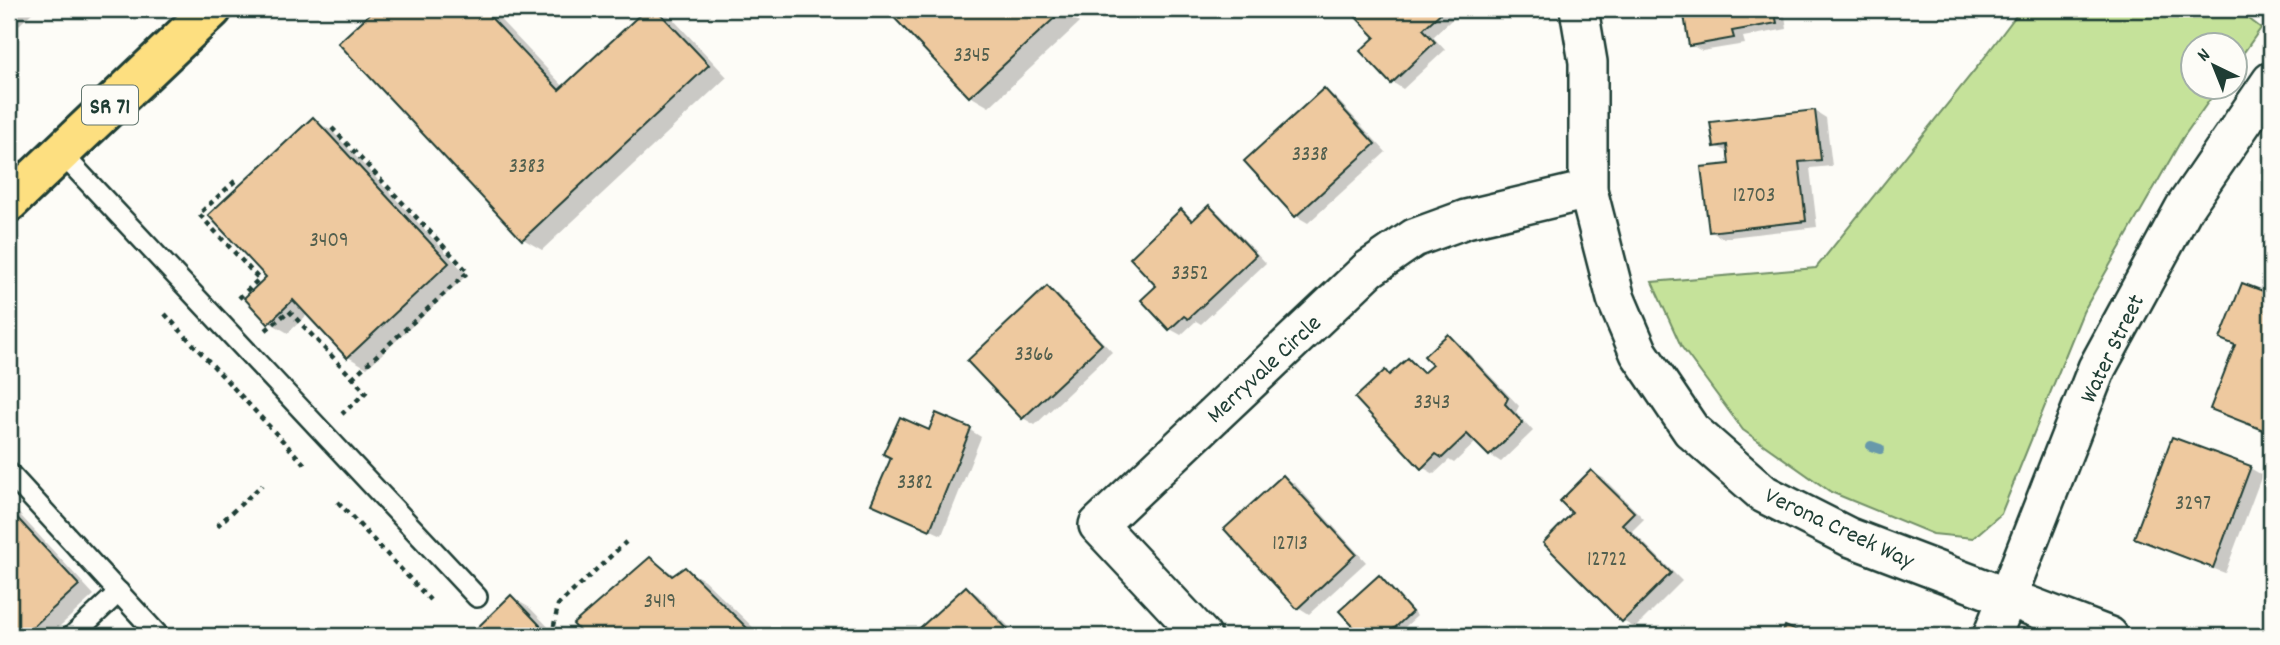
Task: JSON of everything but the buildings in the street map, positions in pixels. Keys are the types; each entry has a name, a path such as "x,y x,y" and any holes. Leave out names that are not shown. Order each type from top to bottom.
{"main road":[{"name":"SR 71","path":"9,202 212,9"}],"street":[{"name":"Verona Creek Way","path":"1579,9 1588,62 1588,190 1616,299 1639,353 1691,430 1763,494 1849,537 2109,636"},
{"name":"Water Street","path":"1992,636 2097,368 2184,208 2271,81"},
{"name":"Merryvale Circle","path":"1202,636 1098,525 1380,261 1414,238 1466,219 1588,190"}],"lane":[{"path":"61,153 477,597"},
{"path":"9,473 159,636"},
{"path":"72,636 119,592"}],"path":[{"path":"512,9 522,19"},
{"path":"332,128 468,272 352,378"},
{"path":"234,181 199,214 258,279 235,302"},
{"path":"264,332 289,311 366,392 339,417"},
{"path":"165,314 307,467"},
{"path":"217,526 262,485"},
{"path":"338,502 430,600"},
{"path":"552,636 558,605 626,542"}],"green space":[{"path":"2021,9 2236,9 2261,28 2248,46 2248,32 2178,32 2178,102 2208,102 2182,139 2083,312 2001,514 1973,538 1933,534 1831,492 1743,430 1681,346 1652,282 1816,268"}],"waterway":[{"path":"1871,446 1880,449"}]}
